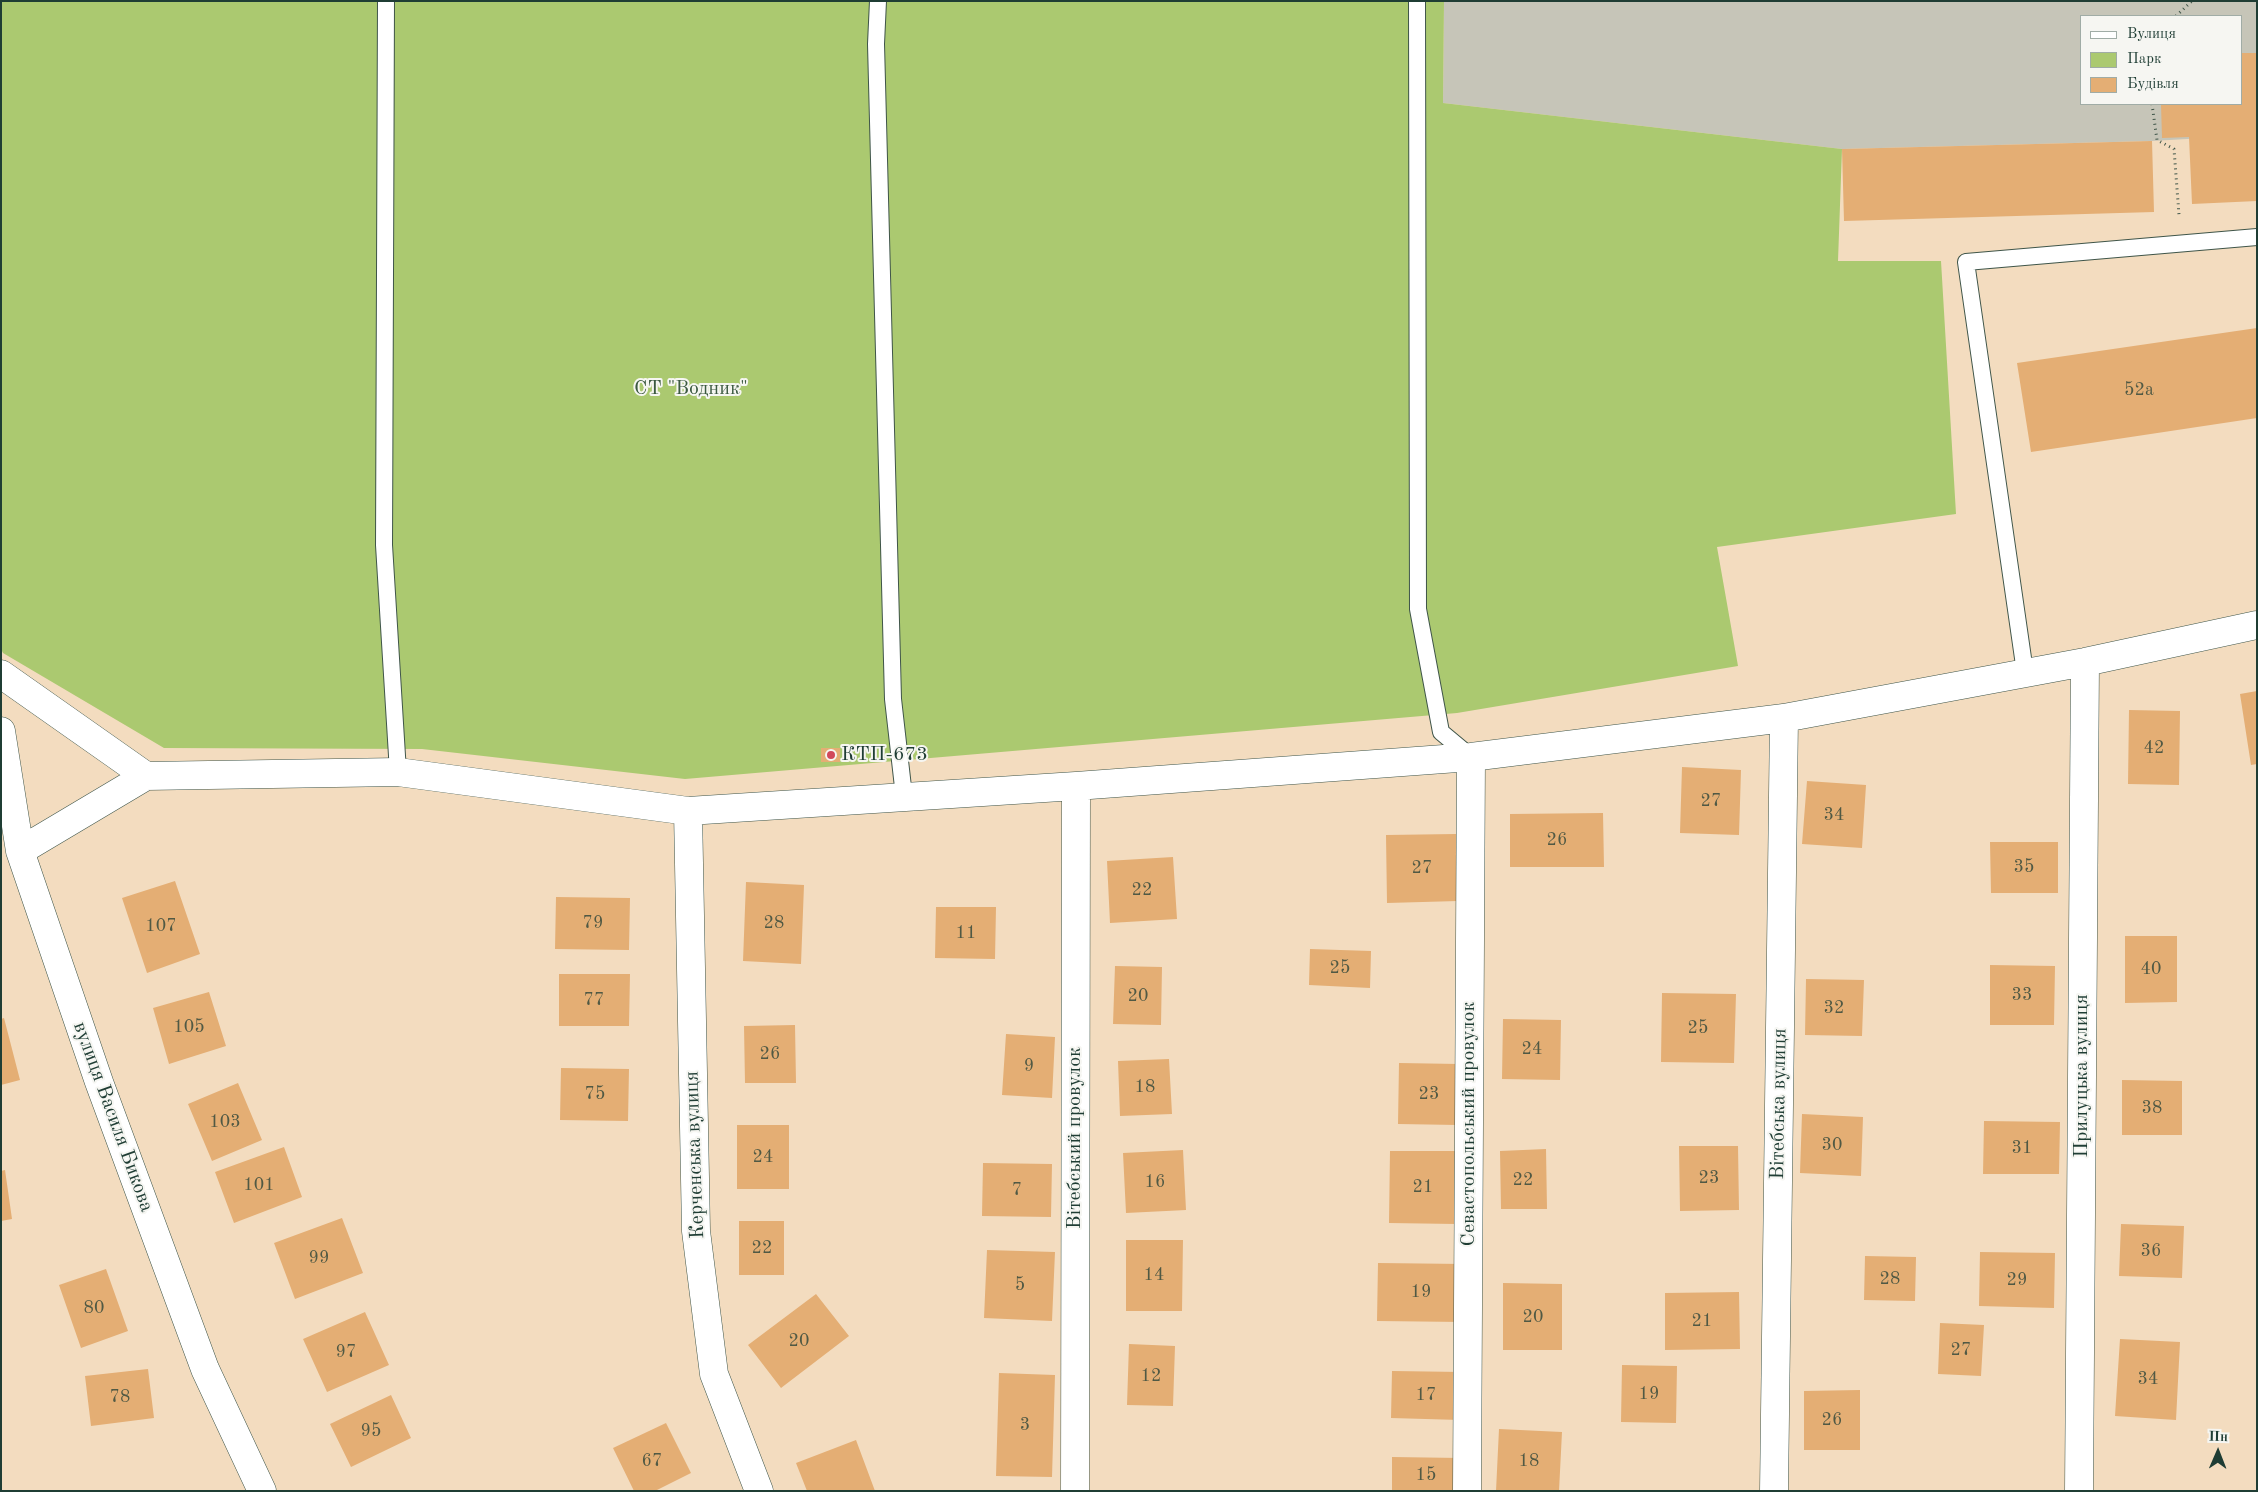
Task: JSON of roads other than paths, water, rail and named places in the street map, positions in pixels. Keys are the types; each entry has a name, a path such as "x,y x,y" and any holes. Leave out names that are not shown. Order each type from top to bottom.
{"street":[{"path":"20,851 146,776 398,772 688,811 1076,786 1471,757 1784,718 2085,662 2257,625"},
{"name":"Прилуцька вулиця","path":"2079,1491 2085,662"},
{"path":"1,674 146,776"},
{"name":"Вітебська вулиця","path":"1774,1491 1784,718"},
{"name":"вулиця Василя Бикова","path":"1,731 20,851 99,1082 205,1369 262,1491"},
{"name":"Севастопольський провулок","path":"1468,1491 1471,757"},
{"name":"Вітебський провулок","path":"1075,1491 1076,786"},
{"name":"Керченська вулиця","path":"688,811 696,1231 714,1374 760,1491"}],"lane":[{"path":"386,1 384,545 398,772"},
{"path":"878,1 876,44 893,699 904,796"},
{"path":"1417,1 1418,608 1441,732 1471,757"},
{"path":"2025,672 1966,262 2257,237"}],"place":[{"name":"КТП-673","path":"831,755"}],"park label":[{"name":"СТ \"Водник\"","path":"691,389"}]}
